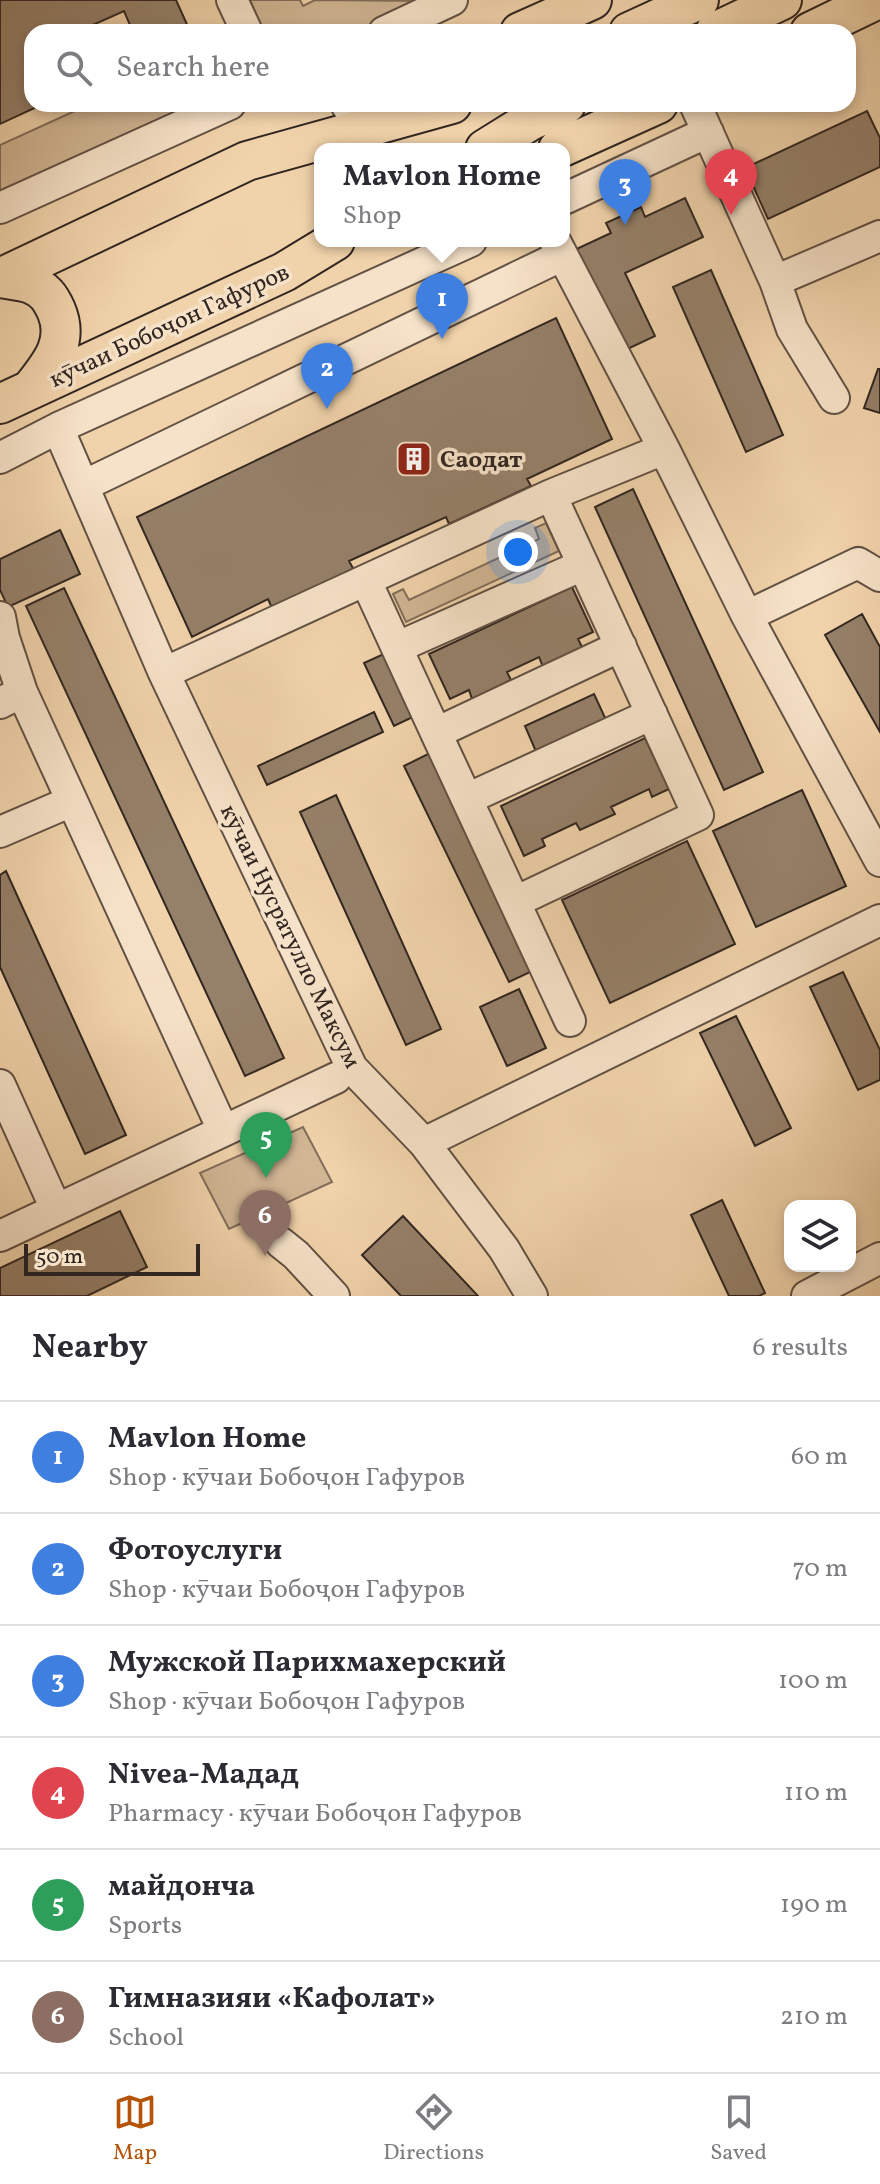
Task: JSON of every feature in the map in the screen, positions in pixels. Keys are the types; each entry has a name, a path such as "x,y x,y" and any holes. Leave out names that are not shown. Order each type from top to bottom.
{"main road":[{"path":"538,24 592,0"},
{"path":"646,24 699,0"},
{"path":"732,24 782,0"},
{"path":"826,24 876,0"},
{"path":"0,278 247,161 340,112"},
{"path":"247,161 423,112"},
{"path":"495,143 549,112"},
{"path":"570,144 640,112"},
{"name":"кӯчаи Бобоҷон Гафуров","path":"15,398 284,272 325,247"},
{"path":"284,272 340,247"},
{"path":"0,278 30,284 49,295 60,319 62,342 53,362 15,398"}],"street":[{"path":"232,0 243,24"},
{"path":"400,24 445,1"},
{"path":"0,208 212,112"},
{"path":"699,112 775,281 792,329 834,398"},
{"path":"570,196 708,132"},
{"path":"775,281 880,236"},
{"path":"0,458 58,428 458,247"},
{"path":"83,486 558,248 664,449 747,616 880,861"},
{"name":"кӯчаи Нусратулло Максум","path":"58,428 164,673 352,1068 424,1143 504,1249 532,1296"},
{"path":"164,673 551,495 664,449"},
{"path":"515,902 698,815 551,495"},
{"path":"747,616 858,563 880,576"},
{"path":"398,647 583,565"},
{"path":"366,581 570,1021"},
{"path":"0,617 11,698 72,801 223,1130"},
{"path":"436,733 621,646"},
{"path":"467,799 652,714"},
{"path":"0,832 72,801"},
{"path":"424,1143 880,920"},
{"name":"кӯчаи Нусратулло Максум","path":"1,1231 56,1209 336,1078"},
{"path":"0,1085 56,1209"},
{"path":"281,1243 334,1296"},
{"path":"807,1296 880,1258"}],"shaded area":[{"path":"250,0 300,0 303,6 315,0 425,1 375,24 261,24"},
{"path":"72,112 180,112 0,194 0,145"},
{"path":"546,523 559,551 406,622 393,594 403,589 409,600 539,539 535,528"},
{"path":"303,1127 332,1182 229,1229 200,1173"}],"building":[{"path":"0,0 176,0 187,24 130,24 124,11 95,24 24,24 26,112 0,124"},
{"path":"867,111 880,138 880,167 768,219 745,168"},
{"path":"685,198 703,237 625,273 655,336 615,355 568,253 611,233 606,223 641,207 645,217"},
{"path":"711,270 783,435 746,452 673,287"},
{"name":"Саодат","path":"556,318 612,439 527,479 531,486 449,524 446,517 349,561 354,570 272,608 268,599 192,637 137,517"},
{"path":"880,369 880,413 864,408"},
{"path":"633,489 763,772 724,790 595,507"},
{"path":"60,530 80,574 8,607 0,590 0,559"},
{"path":"572,587 593,632 578,639 583,649 543,667 539,657 507,672 511,680 472,699 469,690 450,699 429,654"},
{"path":"64,588 284,1058 245,1076 26,606"},
{"path":"862,614 880,647 880,732 825,635"},
{"path":"388,652 417,715 394,726 364,663"},
{"path":"594,694 607,722 537,754 525,726"},
{"path":"374,712 383,732 267,785 258,766"},
{"path":"645,738 669,789 652,797 649,789 611,807 615,814 580,830 576,823 542,839 545,846 524,856 501,806"},
{"path":"442,747 547,964 509,982 404,766"},
{"path":"802,790 846,886 756,927 713,831"},
{"path":"336,795 441,1029 406,1045 300,812"},
{"path":"687,841 735,944 610,1003 562,900"},
{"path":"6,871 126,1135 85,1154 0,967 0,875"},
{"path":"843,972 880,1050 880,1080 858,1090 810,987"},
{"path":"519,989 546,1048 507,1066 480,1007"},
{"path":"736,1016 791,1128 755,1146 700,1033"},
{"path":"722,1200 765,1293 759,1296 729,1296 691,1215"},
{"path":"120,1211 147,1267 87,1296 0,1296 0,1268"},
{"path":"403,1216 478,1296 401,1296 362,1255"}],"place":[{"name":"Nivea-Мадад","path":"731,215"},
{"name":"Мужской Парихмахерский","path":"625,225"},
{"name":"Mavlon Home","path":"442,339"},
{"name":"Фотоуслуги","path":"327,409"},
{"name":"Саодат","path":"414,459"},
{"name":"майдонча","path":"266,1178"},
{"name":"Гимназияи «Кафолат»","path":"265,1256"}]}
